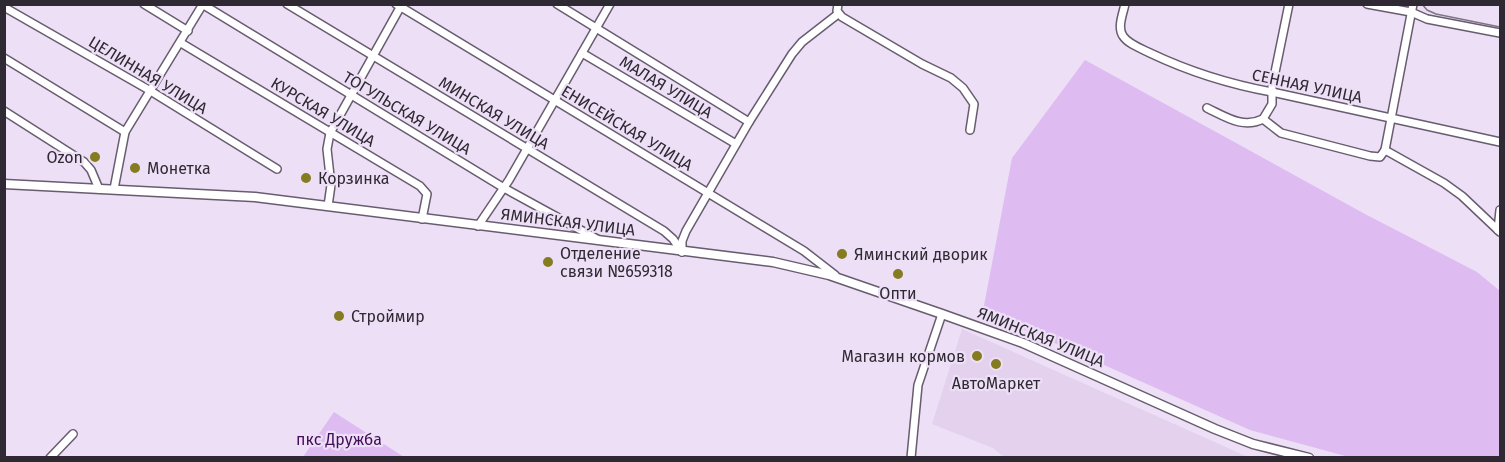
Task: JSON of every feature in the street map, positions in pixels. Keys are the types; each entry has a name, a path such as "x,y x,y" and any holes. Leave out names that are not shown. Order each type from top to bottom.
{"main road":[{"name":"ЯМИНСКАЯ УЛИЦА","path":"8,183 253,197 773,262 841,279 942,314 1031,347 1253,444 1309,458"}],"street":[{"path":"144,4 188,31"},
{"name":"МИНСКАЯ УЛИЦА","path":"287,4 664,231 673,239 681,252"},
{"path":"557,4 749,122"},
{"path":"478,226 504,188 610,4"},
{"path":"838,4 838,14"},
{"name":"СЕННАЯ УЛИЦА","path":"1125,4 1122,35 1129,42 1182,68 1219,81 1500,142"},
{"path":"1207,108 1241,123 1263,119 1272,104 1272,92 1289,4"},
{"path":"1367,4 1412,8 1427,19 1500,33"},
{"path":"114,189 125,132 202,5"},
{"name":"ТОГУЛЬСКАЯ УЛИЦА","path":"202,5 504,188 601,242"},
{"path":"328,206 331,185 327,149 330,133 374,56 399,5"},
{"name":"ЕНИСЕЙСКАЯ УЛИЦА","path":"399,5 804,251 841,279"},
{"name":"ЦЕЛИННАЯ УЛИЦА","path":"4,7 149,90 277,169"},
{"path":"1263,119 1281,133 1352,152 1382,156 1412,8"},
{"path":"681,252 684,236 708,193 749,122 798,46 838,14"},
{"path":"838,14 960,85 974,104 970,130"},
{"name":"КУРСКАЯ УЛИЦА","path":"181,42 423,188 427,194 422,219"},
{"name":"МАЛАЯ УЛИЦА","path":"582,53 736,144"},
{"path":"4,58 125,132"},
{"path":"4,111 84,162 91,170 99,189"},
{"path":"1385,150 1444,183 1462,196 1499,231"},
{"path":"1499,231 1500,210"},
{"path":"911,458 918,385 942,314"},
{"path":"50,458 73,434"}],"shaded area":[{"path":"962,329 1248,457 1004,457 993,448 932,424"}],"green space":[{"path":"1085,60 1365,214 1477,272 1500,291 1500,457 1349,457 1250,430 983,311 1012,158"},
{"name":"пкс Дружба","path":"334,412 404,457 303,457"}],"tram line":[{"path":"1422,4 1427,10 1436,14 1500,27"}],"place":[{"name":"Ozon","path":"95,157"},
{"name":"Монетка","path":"135,168"},
{"name":"Корзинка","path":"306,178"},
{"name":"Яминский дворик","path":"842,254"},
{"name":"Отделение связи №659318","path":"548,262"},
{"name":"Опти","path":"898,274"},
{"name":"Строймир","path":"339,316"},
{"name":"Магазин кормов","path":"977,356"},
{"name":"АвтоМаркет","path":"996,364"}]}
